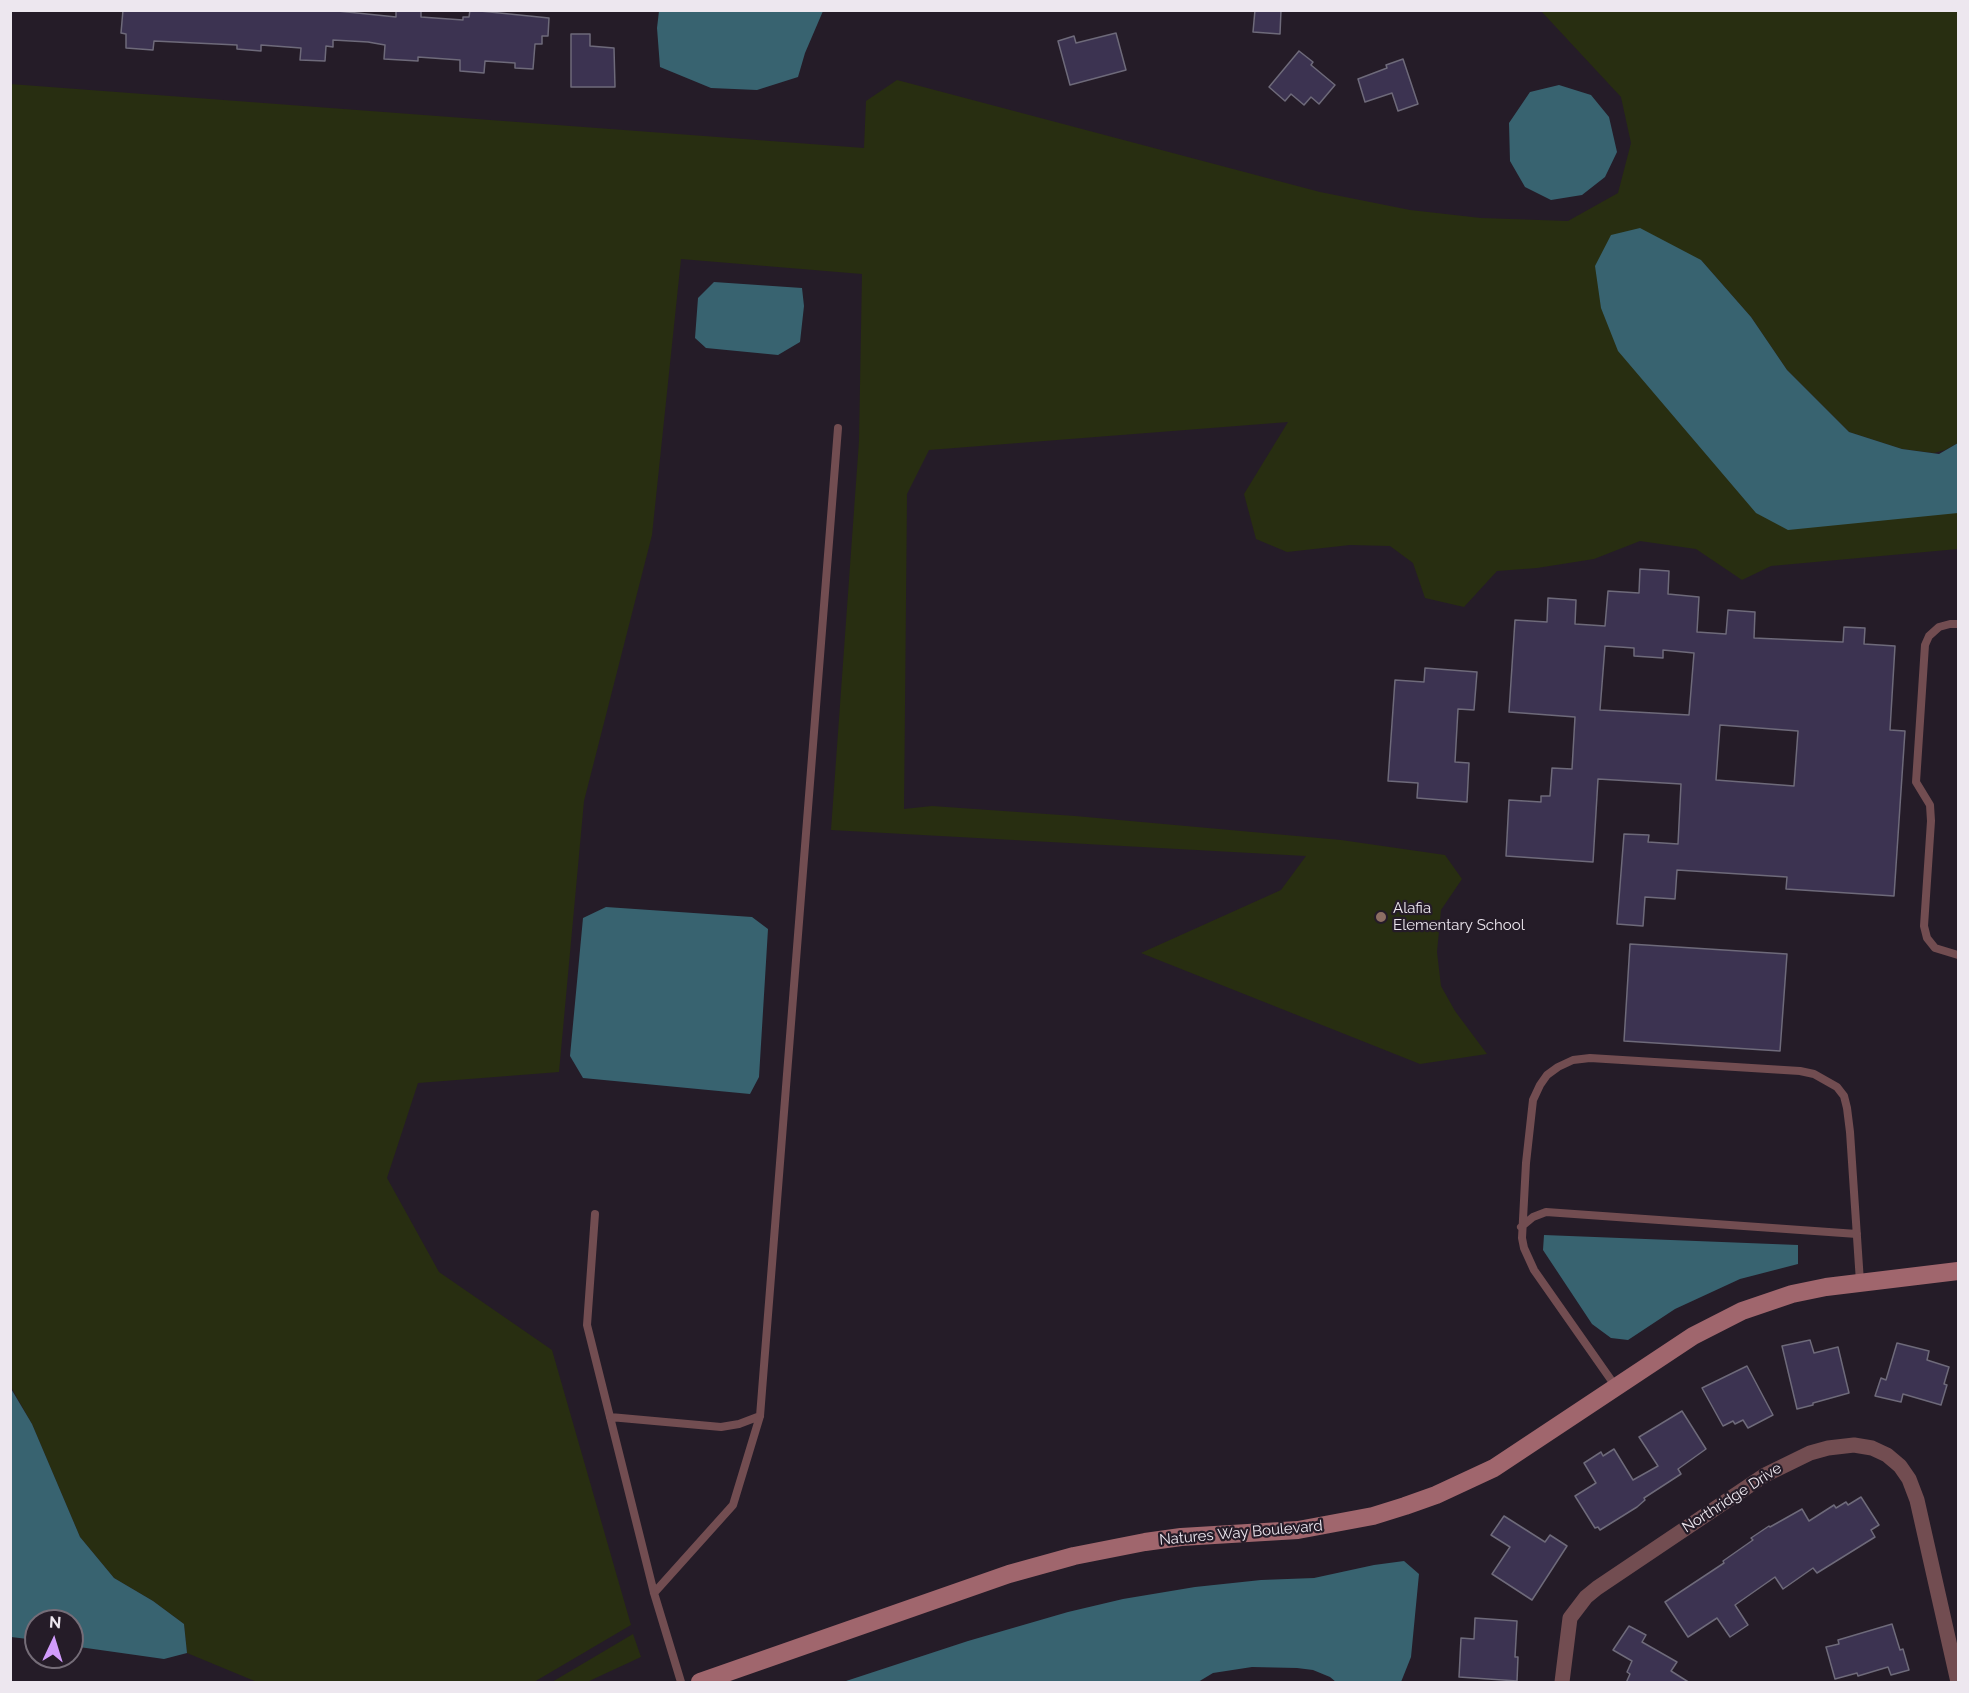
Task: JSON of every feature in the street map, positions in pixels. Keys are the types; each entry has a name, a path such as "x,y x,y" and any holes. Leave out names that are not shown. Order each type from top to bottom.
{"street":[{"name":"Natures Way Boulevard","path":"700,1683 1009,1574 1052,1562 1145,1542 1181,1537 1298,1530 1373,1516 1405,1506 1436,1495 1494,1468 1693,1336 1742,1311 1792,1294 1860,1282 1959,1271"},
{"name":"Northridge Drive","path":"1562,1683 1570,1618 1586,1597 1597,1588 1765,1475 1810,1453 1854,1445 1872,1448 1887,1455 1900,1466 1909,1479 1917,1500 1959,1682"}],"lane":[{"path":"654,1593 733,1505 760,1416 838,428"},
{"path":"1959,624 1939,627 1929,636 1925,645 1916,782 1930,806 1931,821 1924,926 1927,938 1935,948 1959,955"},
{"path":"1616,1387 1534,1270 1524,1248 1521,1227 1533,1100 1544,1080 1558,1067 1574,1060 1590,1058 1800,1071 1814,1074 1828,1081 1844,1096 1847,1108 1860,1282"},
{"path":"1521,1227 1533,1217 1546,1212 1857,1234"},
{"path":"595,1214 587,1325 654,1593 681,1683"},
{"path":"610,1417 721,1427 739,1424 760,1416"}],"green space":[{"path":"1541,11 1958,12 1958,443 1934,453 1902,449 1849,432 1787,370 1751,317 1701,260 1595,266 1958,512 1958,549 1771,566 1742,580 1696,549 1640,541 1594,559 1537,568 1497,571 1464,607 1425,598 1413,563 1390,546 1350,545 1287,552 1256,539 1244,494 1288,422 929,450 907,494 904,809 932,806 1075,816 1341,840 1445,855 1462,879 1441,910 1437,952 1441,986 1455,1011 1487,1054 1420,1064 1141,953 1281,890 1306,856 831,830 859,441 862,274 681,259 652,535 584,801 559,1072 418,1083 387,1178 439,1272 552,1350 631,1625 534,1682 257,1682 187,1653 184,1624 153,1601 114,1578 80,1537 32,1424 11,1387 10,84 864,148 866,101 897,80 1320,192 1410,210 1481,218 1568,221 1618,193 1631,143 1621,97"},
{"path":"633,1634 641,1657 587,1682 552,1682"}],"water":[{"path":"659,10 823,11 805,53 798,77 757,90 711,88 660,67 657,28"},
{"path":"1559,85 1591,95 1609,117 1617,152 1605,177 1582,195 1551,200 1525,187 1510,161 1509,123 1530,92"},
{"path":"1640,228 1701,260 1751,317 1787,370 1849,432 1902,449 1939,454 1958,443 1958,513 1788,530 1756,513 1618,351 1601,308 1595,266 1611,235"},
{"path":"714,282 802,288 804,306 800,342 778,355 706,348 695,338 698,298"},
{"path":"606,907 752,917 768,929 759,1077 750,1094 583,1078 570,1056 583,918"},
{"path":"1544,1235 1798,1245 1798,1264 1740,1279 1675,1309 1628,1340 1611,1338 1592,1324 1543,1250"},
{"path":"10,1387 32,1424 80,1537 114,1578 153,1601 184,1624 187,1653 164,1659 84,1648 84,1609 24,1609 24,1639 11,1637"},
{"path":"1404,1561 1419,1574 1411,1657 1401,1682 1336,1682 1313,1670 1252,1667 1213,1673 1198,1682 843,1682 968,1641 1068,1612 1123,1599 1195,1587 1261,1580 1314,1578"}],"building":[{"path":"123,10 328,10 396,17 396,10 421,10 421,17 463,20 463,17 469,17 470,10 549,18 548,36 542,36 542,44 535,44 533,69 515,68 515,63 485,61 484,73 460,71 460,60 418,57 418,61 384,59 385,45 368,42 333,40 333,47 326,46 325,61 300,60 301,48 261,45 261,51 237,49 237,45 154,41 153,50 126,48 126,34 121,33"},
{"path":"1255,10 1281,10 1280,34 1253,32"},
{"path":"1116,33 1126,70 1070,85 1058,41 1074,36 1076,43"},
{"path":"571,34 590,34 590,46 614,48 615,87 571,87"},
{"path":"1299,51 1313,62 1311,65 1335,85 1319,104 1311,97 1304,105 1291,94 1285,101 1269,87"},
{"path":"1403,59 1418,104 1398,111 1392,93 1365,102 1358,79"},
{"path":"1640,569 1669,571 1668,594 1699,597 1697,632 1726,634 1728,610 1755,612 1754,638 1843,642 1844,627 1865,628 1864,644 1895,646 1890,730 1905,731 1894,896 1786,889 1787,877 1677,870 1675,899 1645,897 1643,926 1617,924 1624,834 1649,835 1648,842 1678,844 1681,784 1598,779 1593,862 1506,856 1509,800 1541,802 1541,796 1550,796 1552,768 1572,769 1575,717 1509,712 1515,620 1547,622 1548,598 1576,600 1575,624 1605,626 1608,591 1639,593","holes":["1605,646 1634,648 1634,656 1663,658 1663,650 1694,653 1689,715 1600,710","1720,725 1798,731 1794,786 1716,780"]},
{"path":"1425,668 1477,672 1474,710 1458,709 1455,762 1469,763 1467,802 1417,798 1418,783 1388,781 1395,680 1424,682"},
{"path":"1630,944 1787,954 1780,1051 1624,1041"},
{"path":"1810,1340 1814,1353 1838,1347 1849,1393 1797,1409 1782,1346"},
{"path":"1897,1343 1929,1351 1927,1360 1949,1367 1941,1405 1903,1394 1901,1402 1875,1396 1881,1378 1886,1380"},
{"path":"1747,1366 1773,1415 1748,1428 1743,1420 1735,1424 1733,1421 1723,1426 1702,1388"},
{"path":"1682,1411 1706,1449 1678,1469 1681,1474 1644,1498 1645,1500 1637,1507 1600,1530 1598,1527 1595,1528 1575,1496 1596,1483 1584,1463 1601,1452 1603,1456 1614,1449 1633,1480 1658,1466 1639,1437"},
{"path":"1861,1497 1879,1525 1871,1530 1875,1537 1817,1573 1813,1568 1783,1589 1775,1577 1735,1605 1748,1625 1730,1637 1717,1618 1688,1637 1665,1602 1724,1563 1723,1561 1769,1526 1802,1509 1809,1521 1834,1505 1836,1508 1846,1502 1848,1505"},
{"path":"1504,1516 1545,1542 1550,1535 1567,1546 1532,1600 1492,1574 1510,1547 1491,1535"},
{"path":"1475,1618 1517,1621 1515,1657 1518,1657 1517,1681 1459,1677 1461,1638 1474,1639"},
{"path":"1892,1624 1909,1670 1891,1675 1888,1667 1858,1676 1857,1673 1835,1679 1826,1647 1839,1644 1838,1640"},
{"path":"1629,1626 1646,1635 1642,1642 1677,1662 1671,1671 1690,1683 1626,1683 1630,1674 1627,1672 1632,1661 1613,1650"}],"place":[{"name":"Alafia Elementary School","path":"1381,917"}]}
